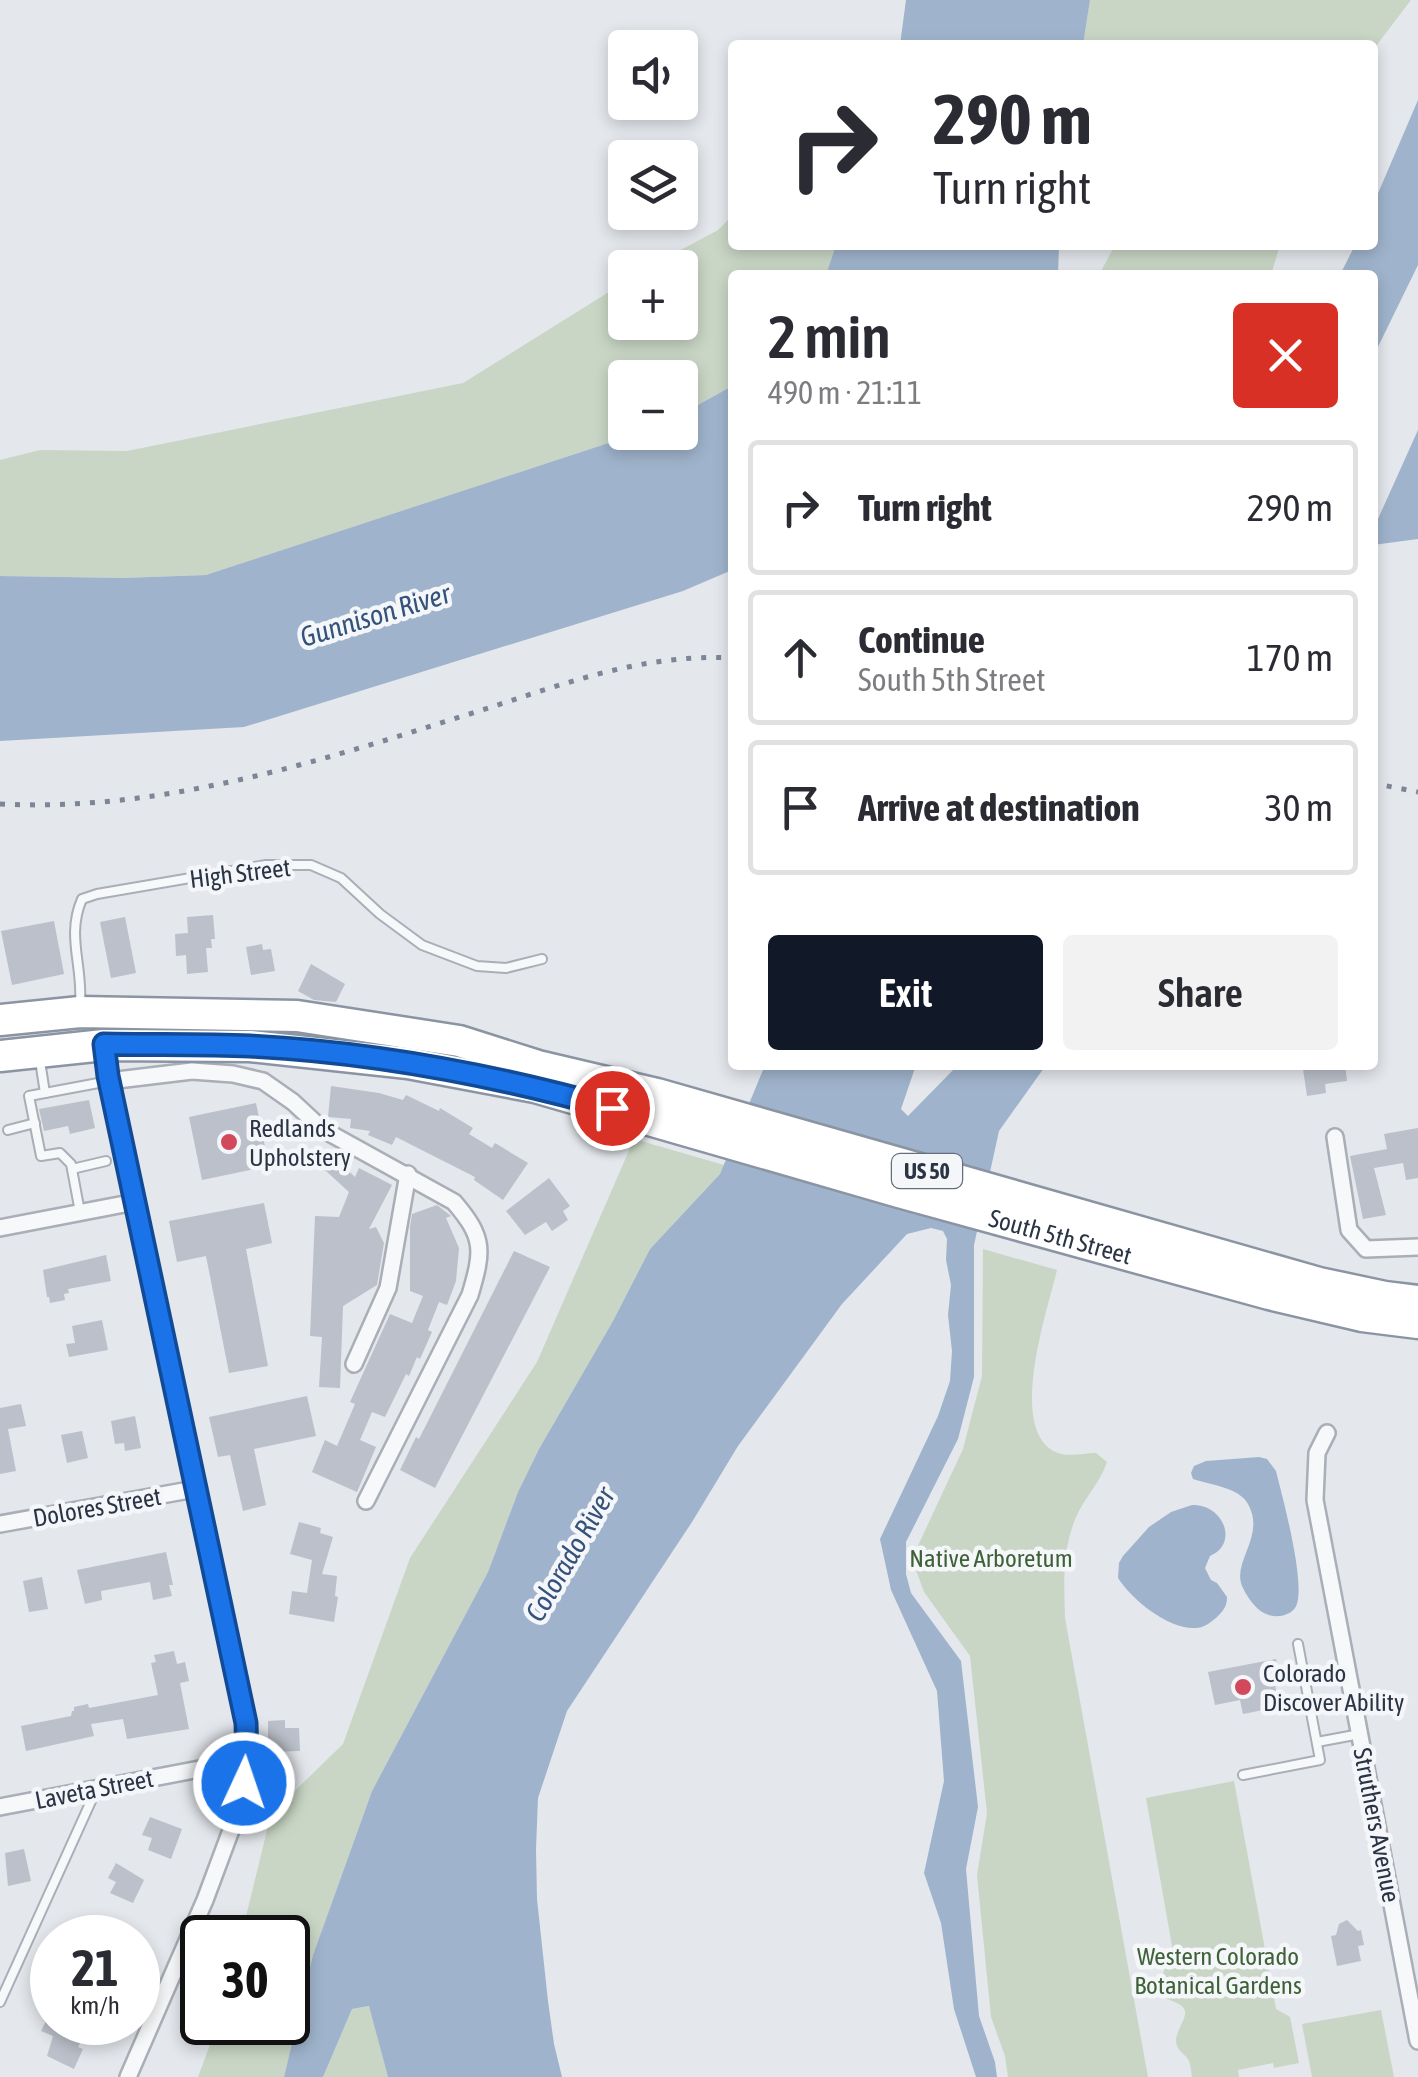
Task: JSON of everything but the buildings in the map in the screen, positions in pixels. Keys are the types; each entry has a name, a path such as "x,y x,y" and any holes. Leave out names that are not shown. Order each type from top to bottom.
{"highway":[{"name":"US 50","path":"0,1020 80,1012 297,1016 459,1041 537,1076"},
{"path":"0,1035 59,1029 80,1012"},
{"path":"104,1044 145,1023 306,1031 411,1046 459,1041"},
{"name":"US 50","path":"0,1056 104,1044 250,1046 537,1076"},
{"name":"South 5th Street","path":"537,1076 654,1106 899,1192 1192,1260 1418,1300"},
{"name":"South 5th Street","path":"1192,1260 1324,1307 1418,1324"},
{"path":"1319,1283 1418,1284"}],"street":[{"path":"104,1044 246,1723 247,1760 240,1806 205,1900 128,2077"},
{"path":"110,1081 192,1071 263,1081 322,1129 454,1202 470,1220 479,1243 480,1262 470,1295 366,1501"},
{"path":"1335,1137 1349,1230 1366,1249 1418,1247"},
{"path":"354,1364 388,1288 408,1174"},
{"path":"0,1228 134,1202"},
{"name":"Struthers Avenue","path":"1326,1433 1318,1453 1316,1500 1415,2006 1418,2041"},
{"name":"Dolores Street","path":"0,1524 195,1489"},
{"name":"Laveta Street","path":"0,1807 247,1760"}],"lane":[{"name":"High Street","path":"80,1012 74,928 82,899 266,866 310,865 341,878 422,946 477,966 506,968 542,959"},
{"path":"38,1051 45,1093"},
{"path":"80,1212 72,1164 60,1153 41,1156 29,1096 110,1081"},
{"path":"8,1130 35,1124"},
{"path":"72,1169 106,1162"},
{"path":"1243,1775 1320,1760 1298,1644"},
{"path":"1317,1742 1360,1734"},
{"path":"0,2002 97,1788"}],"green space":[{"path":"1090,0 1411,0 1378,43 1378,40 1084,40"},
{"path":"728,220 728,250 834,250 828,270 728,270 728,388 698,405 698,360 608,360 608,443 206,575 0,576 0,460 40,450 127,451 463,383 608,293 608,340 698,340 698,250 681,250 718,230"},
{"path":"1112,250 1278,250 1272,270 1102,270"},
{"path":"634,1139 724,1165 650,1249 539,1449 488,1572 372,1791 310,1968 310,1915 246,1915 271,1814 343,1744 410,1558 537,1362"},
{"name":"Native Arboretum","path":"983,1249 1057,1270 1034,1369 1034,1421 1042,1441 1058,1453 1096,1453 1107,1462 1071,1529 1065,1567 1065,1618 1148,2077 1008,2077 991,2017 977,1875 987,1813 970,1656 924,1592 915,1552 963,1449 982,1376"},
{"name":"Western Colorado Botanical Gardens","path":"1234,1781 1276,2009 1290,2017 1299,2063 1238,2070 1239,2077 1192,2077 1189,2061 1176,2041 1185,2011 1166,1998 1163,1974 1172,1946 1146,1798"},
{"path":"370,2006 388,2077 323,2077 352,2009"},
{"path":"1381,2010 1394,2077 1312,2077 1302,2024"},
{"path":"210,2045 292,2045 284,2077 198,2077"}],"water":[{"path":"906,0 1090,0 1084,40 901,40"},
{"path":"1418,100 1418,265 1378,347 1378,270 1342,270 1352,250 1378,250 1378,193"},
{"path":"834,250 1059,250 1058,270 828,270"},
{"name":"Gunnison River","path":"728,388 728,572 683,591 244,727 0,741 0,576 206,575 608,443 608,450 698,450 698,405"},
{"path":"1418,430 1418,539 1378,544 1378,519"},
{"name":"Colorado River","path":"763,1070 914,1070 901,1109 908,1116 953,1070 1042,1070 999,1131 974,1245 974,1377 958,1439 906,1542 906,1574 911,1593 961,1661 978,1807 966,1869 979,2016 997,2077 976,2077 954,2009 941,1923 924,1873 944,1781 937,1691 891,1590 880,1539 938,1416 950,1381 951,1285 947,1239 943,1231 931,1228 907,1234 842,1304 738,1446 567,1711 538,1798 536,1849 548,2001 562,2077 388,2077 369,2006 352,2009 323,2077 284,2077 292,2045 310,2045 313,1955 372,1791 488,1572 539,1449 650,1249 720,1174"},
{"path":"1267,1459 1276,1471 1296,1563 1295,1608 1280,1616 1259,1609 1242,1586 1241,1567 1253,1527 1248,1504 1231,1490 1193,1479 1191,1473 1194,1466 1206,1461"},
{"path":"1192,1505 1212,1511 1224,1526 1225,1534 1224,1543 1210,1556 1205,1568 1227,1597 1226,1605 1212,1621 1196,1628 1174,1624 1152,1612 1118,1578 1123,1556 1149,1527 1171,1512"}],"railway":[{"path":"0,804 118,800 233,781 347,752 594,675 662,661 728,658"},
{"path":"1378,784 1418,792"}],"place":[{"name":"Redlands Upholstery","path":"229,1142"},
{"name":"Colorado Discover Ability","path":"1243,1687"}],"route":[{"path":"244,1783 246,1723 104,1044 250,1046 408,1063 535,1087 612,1108"}]}
